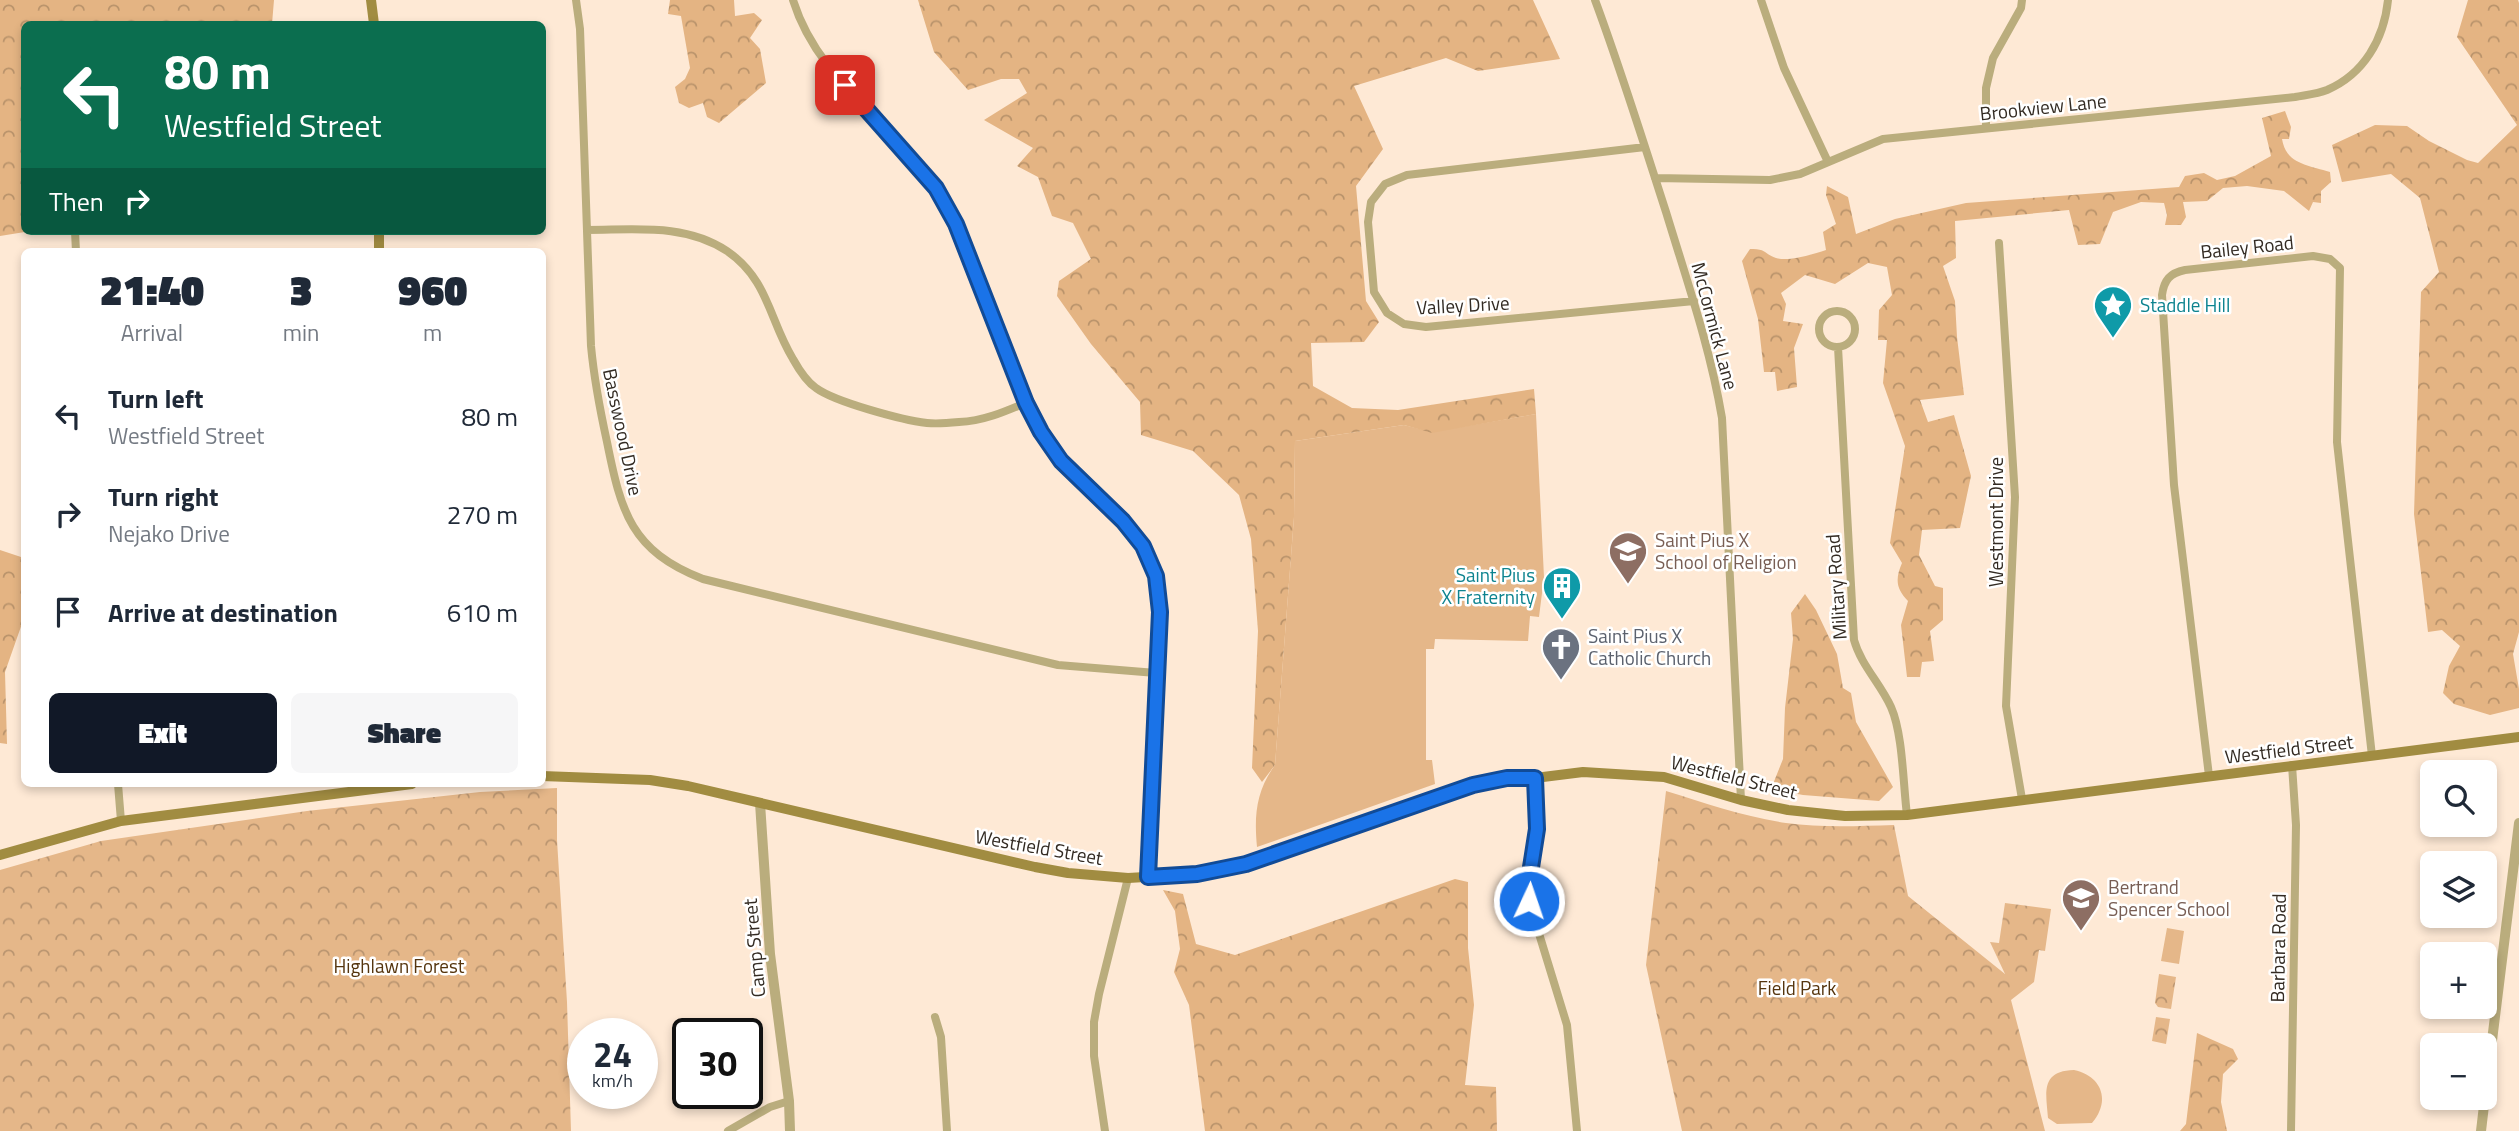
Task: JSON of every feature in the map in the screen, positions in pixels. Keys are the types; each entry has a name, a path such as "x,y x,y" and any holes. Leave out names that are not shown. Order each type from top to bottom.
{"main road":[{"path":"371,0 374,21"},
{"name":"Westfield Street","path":"546,776 650,780 688,786 1035,867 1128,878 1197,874 1246,864 1473,785 1507,778 1535,778 1583,772 1664,777 1741,800 1788,810 1845,816 1907,815 2519,737"},
{"path":"0,855 121,821 388,787"}],"street":[{"name":"Basswood Drive","path":"576,0 580,29 594,380 618,493 628,520 650,548 676,568 703,579 1058,665 1156,673"},
{"path":"793,0 807,35 828,67 936,188 956,224 1026,403 1041,432 1061,461 1123,521 1143,546 1156,576 1160,612 1148,877"},
{"name":"McCormick Lane","path":"1595,0 1707,342 1722,418 1741,800"},
{"path":"1761,0 1784,68 1828,162"},
{"path":"1986,128 1986,88 1993,58 2021,8 2022,0"},
{"name":"Brookview Lane","path":"1655,178 1770,180 1800,174 1883,139 2295,97 2327,90 2354,73 2378,44 2388,0"},
{"name":"Valley Drive","path":"1645,147 1407,175 1385,184 1371,202 1368,222 1374,292 1387,313 1404,324 1426,327 1693,301"},
{"path":"587,230 659,229 697,235 727,251 747,268 768,299 792,357 814,387 842,401 927,423 961,422 994,416 1026,403"},
{"name":"Westmont Drive","path":"1999,243 2015,497 2006,706 2022,799"},
{"name":"Bailey Road","path":"2209,776 2174,485 2162,295 2168,278 2174,272 2185,270 2313,256 2330,259 2340,268 2337,442 2372,756"},
{"path":"1836,311 1850,317 1855,330 1848,343 1838,347 1825,341 1819,328 1823,318 1836,311"},
{"name":"Military Road","path":"1838,347 1854,640 1862,662 1893,713 1907,815"},
{"name":"Barbara Road","path":"2291,765 2296,825 2291,1131"},
{"path":"1535,778 1537,829 1529,880 1529,901 1567,1025 1577,1131"},
{"path":"118,787 121,821"},
{"name":"Camp Street","path":"760,803 770,954 789,1101 790,1131"},
{"path":"2493,1033 2519,823"},
{"path":"1105,1131 1094,1056 1094,1022 1128,878"},
{"path":"935,1017 941,1037 947,1131"},
{"path":"728,1131 760,1112 789,1101"},
{"path":"2481,1131 2483,1110"}],"green space":[{"path":"0,0 274,0 272,21 21,21 21,233 0,236"},
{"path":"670,0 734,0 735,16 754,13 762,20 750,38 760,49 766,83 719,123 707,117 703,103 689,108 679,103 675,87 685,79 690,68 681,16 668,14"},
{"path":"918,0 1533,0 1560,59 1478,71 1446,58 1354,86 1383,149 1356,186 1366,301 1379,322 1364,342 1311,343 1313,386 1352,408 1398,410 1534,389 1536,414 1432,433 1404,425 1295,441 1294,517 1275,765 1262,782 1252,768 1258,631 1251,539 1239,495 1193,451 1141,435 1140,402 1091,344 1057,296 1059,281 1091,259 1073,223 1052,216 1038,177 1017,166 1033,148 984,120 1027,93 1019,79 1001,79 968,90 934,52"},
{"path":"2468,0 2518,0 2519,3 2519,632 2513,654 2519,708 2490,715 2454,704 2443,693 2449,666 2460,646 2442,630 2428,632 2414,514 2421,292 2439,272 2420,198 2391,174 2342,182 2332,145 2375,125 2407,126 2429,141 2478,163 2517,125 2457,37"},
{"path":"2285,111 2291,127 2289,139 2282,139 2288,154 2306,165 2330,172 2331,182 2321,191 2321,203 2313,202 2309,211 2284,191 2247,186 2223,188 2207,201 2183,202 2186,217 2181,225 2165,225 2167,215 2164,203 2141,202 2113,212 2100,244 2078,245 2069,210 1955,221 1956,258 1943,266 1955,301 1964,395 1920,400 1928,422 1954,415 1971,476 1960,528 1922,530 1919,555 1935,586 1943,588 1943,620 1930,631 1934,661 1922,662 1920,677 1907,677 1901,625 1908,601 1898,583 1902,563 1890,543 1905,446 1883,383 1887,340 1878,340 1879,310 1892,295 1887,267 1868,263 1835,284 1805,275 1781,293 1786,304 1783,321 1803,324 1794,348 1797,387 1777,391 1775,372 1764,372 1758,319 1742,261 1750,249 1762,250 1781,259 1826,250 1823,232 1836,224 1826,195 1827,186 1848,197 1856,234 1895,219 1966,203 2179,187 2185,176 2204,173 2217,180 2235,176 2271,156 2262,118"},
{"path":"1536,414 1544,577 1539,617 1530,616 1528,641 1435,639 1434,649 1426,649 1426,760 1432,760 1435,784 1257,847 1256,825 1260,794 1275,765 1294,517 1295,441 1404,425 1432,432"},
{"path":"0,550 21,557 21,627 5,672 7,744 0,743"},
{"path":"1805,594 1816,610 1837,654 1843,688 1851,693 1856,722 1893,787 1879,801 1803,795 1771,789 1783,759 1785,708 1793,639 1791,613"},
{"name":"Highlawn Forest","path":"557,788 557,840 567,1002 567,1109 570,1109 571,1131 0,1131 0,870 101,841 307,811 480,792"},
{"name":"Field Park","path":"1666,791 1740,813 1786,823 1826,826 1894,825 1908,896 2005,974 1990,942 1999,943 2005,903 2051,909 2045,951 2039,950 2034,982 2011,1000 2045,1131 1682,1131 1646,965"},
{"path":"1455,879 1468,882 1468,948 1474,1005 1465,1085 1496,1087 1497,1131 1205,1131 1189,1005 1174,972 1180,949 1175,911 1163,890 1183,894 1196,944 1235,955"},
{"path":"2167,928 2184,931 2179,964 2161,961"},
{"path":"2159,974 2176,977 2171,1009 2158,1007 2155,1003"},
{"path":"2156,1017 2170,1019 2166,1044 2152,1041"},
{"path":"2197,1033 2233,1049 2238,1059 2223,1074 2221,1102 2227,1131 2180,1131 2186,1124"},
{"path":"2074,1070 2084,1073 2097,1084 2101,1090 2101,1106 2092,1123 2057,1124 2048,1118 2048,1085 2055,1074"}],"place":[{"name":"Staddle Hill","path":"2113,339"},
{"name":"Saint Pius X School of Religion","path":"1628,585"},
{"name":"Saint Pius X Fraternity","path":"1562,620"},
{"name":"Saint Pius X Catholic Church","path":"1561,681"},
{"name":"Bertrand Spencer School","path":"2081,932"}],"route":[{"path":"845,85 936,188 956,224 1026,403 1041,432 1061,461 1123,521 1143,546 1156,576 1160,612 1148,877 1197,874 1246,864 1473,785 1497,779 1535,778 1537,829 1529,880 1529,901"}]}
